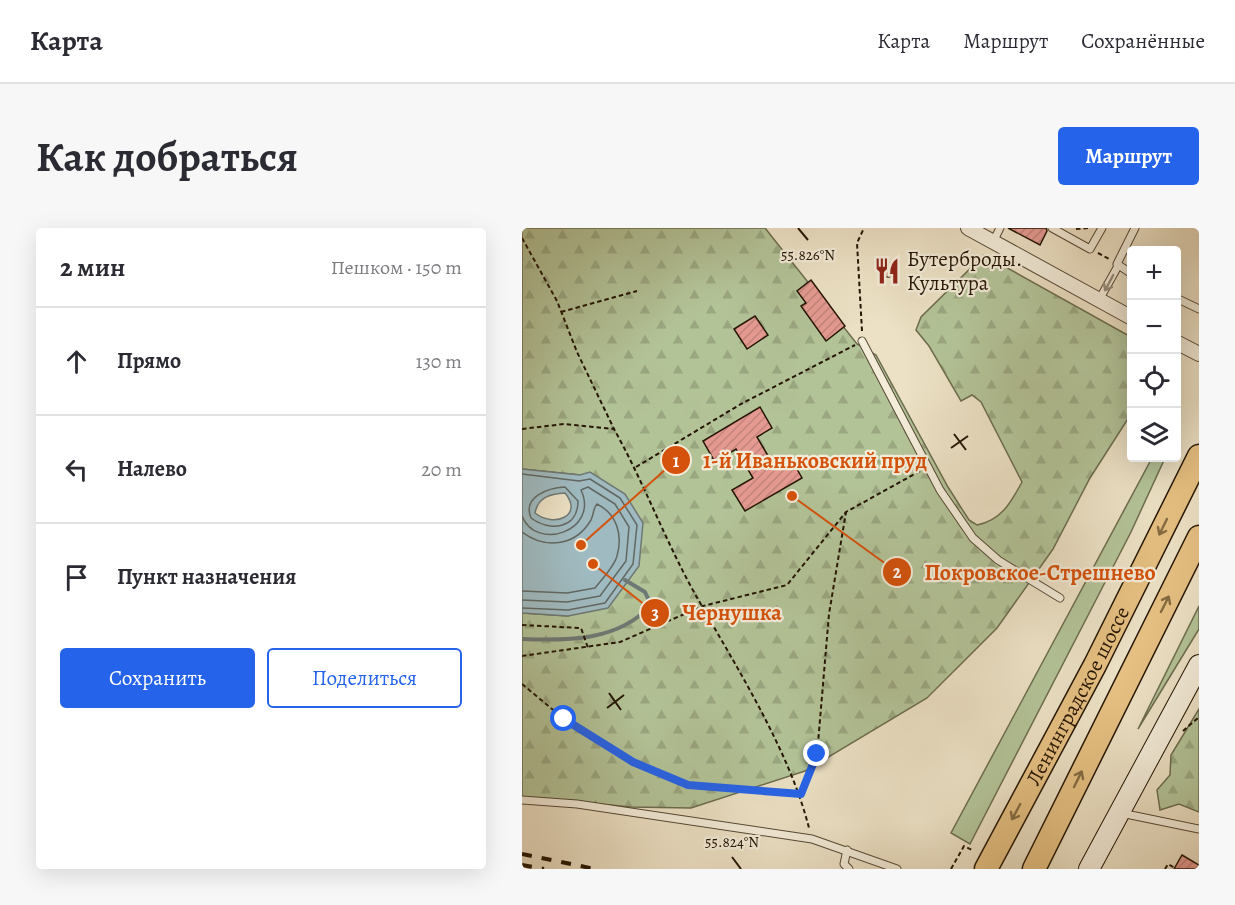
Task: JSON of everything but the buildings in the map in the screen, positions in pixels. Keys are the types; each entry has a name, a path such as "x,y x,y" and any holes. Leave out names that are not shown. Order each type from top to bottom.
{"main road":[{"name":"Ленинградское шоссе","path":"986,869 1095,665 1199,456"},
{"name":"Ленинградское шоссе","path":"1034,869 1199,537"}],"street":[{"path":"968,228 1127,316"},
{"path":"1181,345 1199,354"},
{"path":"1089,869 1199,665"}],"lane":[{"path":"993,242 1000,228"},
{"path":"1052,228 1090,249 1102,228"},
{"path":"1100,300 1135,228"},
{"path":"1117,265 1127,271"},
{"path":"1181,302 1199,309"},
{"path":"862,340 928,467 973,538 998,560 1060,598"},
{"path":"522,800 577,804 812,839 895,869"},
{"path":"1118,813 1199,830"},
{"path":"847,850 844,864 849,869"}],"path":[{"path":"636,467 741,404 862,340 857,243 864,228"},
{"path":"1070,228 1089,228"},
{"path":"522,238 561,312 576,352 614,429 636,467 703,606 801,794 812,839"},
{"path":"1090,249 1117,265"},
{"path":"561,312 637,291"},
{"path":"522,429 564,424 614,429"},
{"path":"522,656 620,642 703,606 787,585 846,512 928,467"},
{"path":"801,794 817,754 829,614 846,512"},
{"path":"522,625 581,628 588,648"},
{"path":"522,684 564,719 633,762 688,785 801,794"},
{"path":"1176,737 1199,717"},
{"path":"951,869 964,846 972,850"},
{"path":"1165,869 1168,864 1175,868"}],"green space":[{"path":"522,228 765,228 857,344 876,355 948,487 969,520 977,525 993,519 1005,509 1022,482 981,402 972,395 961,401 929,346 916,330 921,317 984,255 1127,335 1127,420 1090,478 1053,549 997,628 927,698 805,771 691,808 631,807 522,797 522,613 568,616 580,475 522,469"},
{"path":"1150,462 1163,462 1131,532 970,844 951,833"},
{"path":"1199,606 1199,629 1138,729"},
{"path":"1199,709 1199,812 1179,804 1160,810 1157,790 1170,775 1171,755"}],"water":[{"path":"522,469 580,475 590,472 625,494 643,523 639,566 608,608 568,616 522,613","holes":["565,493 571,508 564,517 550,519 535,513 539,503 554,494"]}],"waterway":[{"path":"522,639 574,639 624,626 651,605 645,592 625,580"}],"railway":[{"path":"522,854 595,869"},
{"path":"522,865 544,869"}],"place":[{"name":"Бутерброды. Культура","path":"887,271"},
{"name":"Покровское-Стрешнево","path":"792,496"},
{"name":"1-й Иваньковский пруд","path":"581,545"},
{"name":"Чернушка","path":"593,564"}],"route":[{"path":"564,719 633,762 688,785 801,794 817,754"}]}
